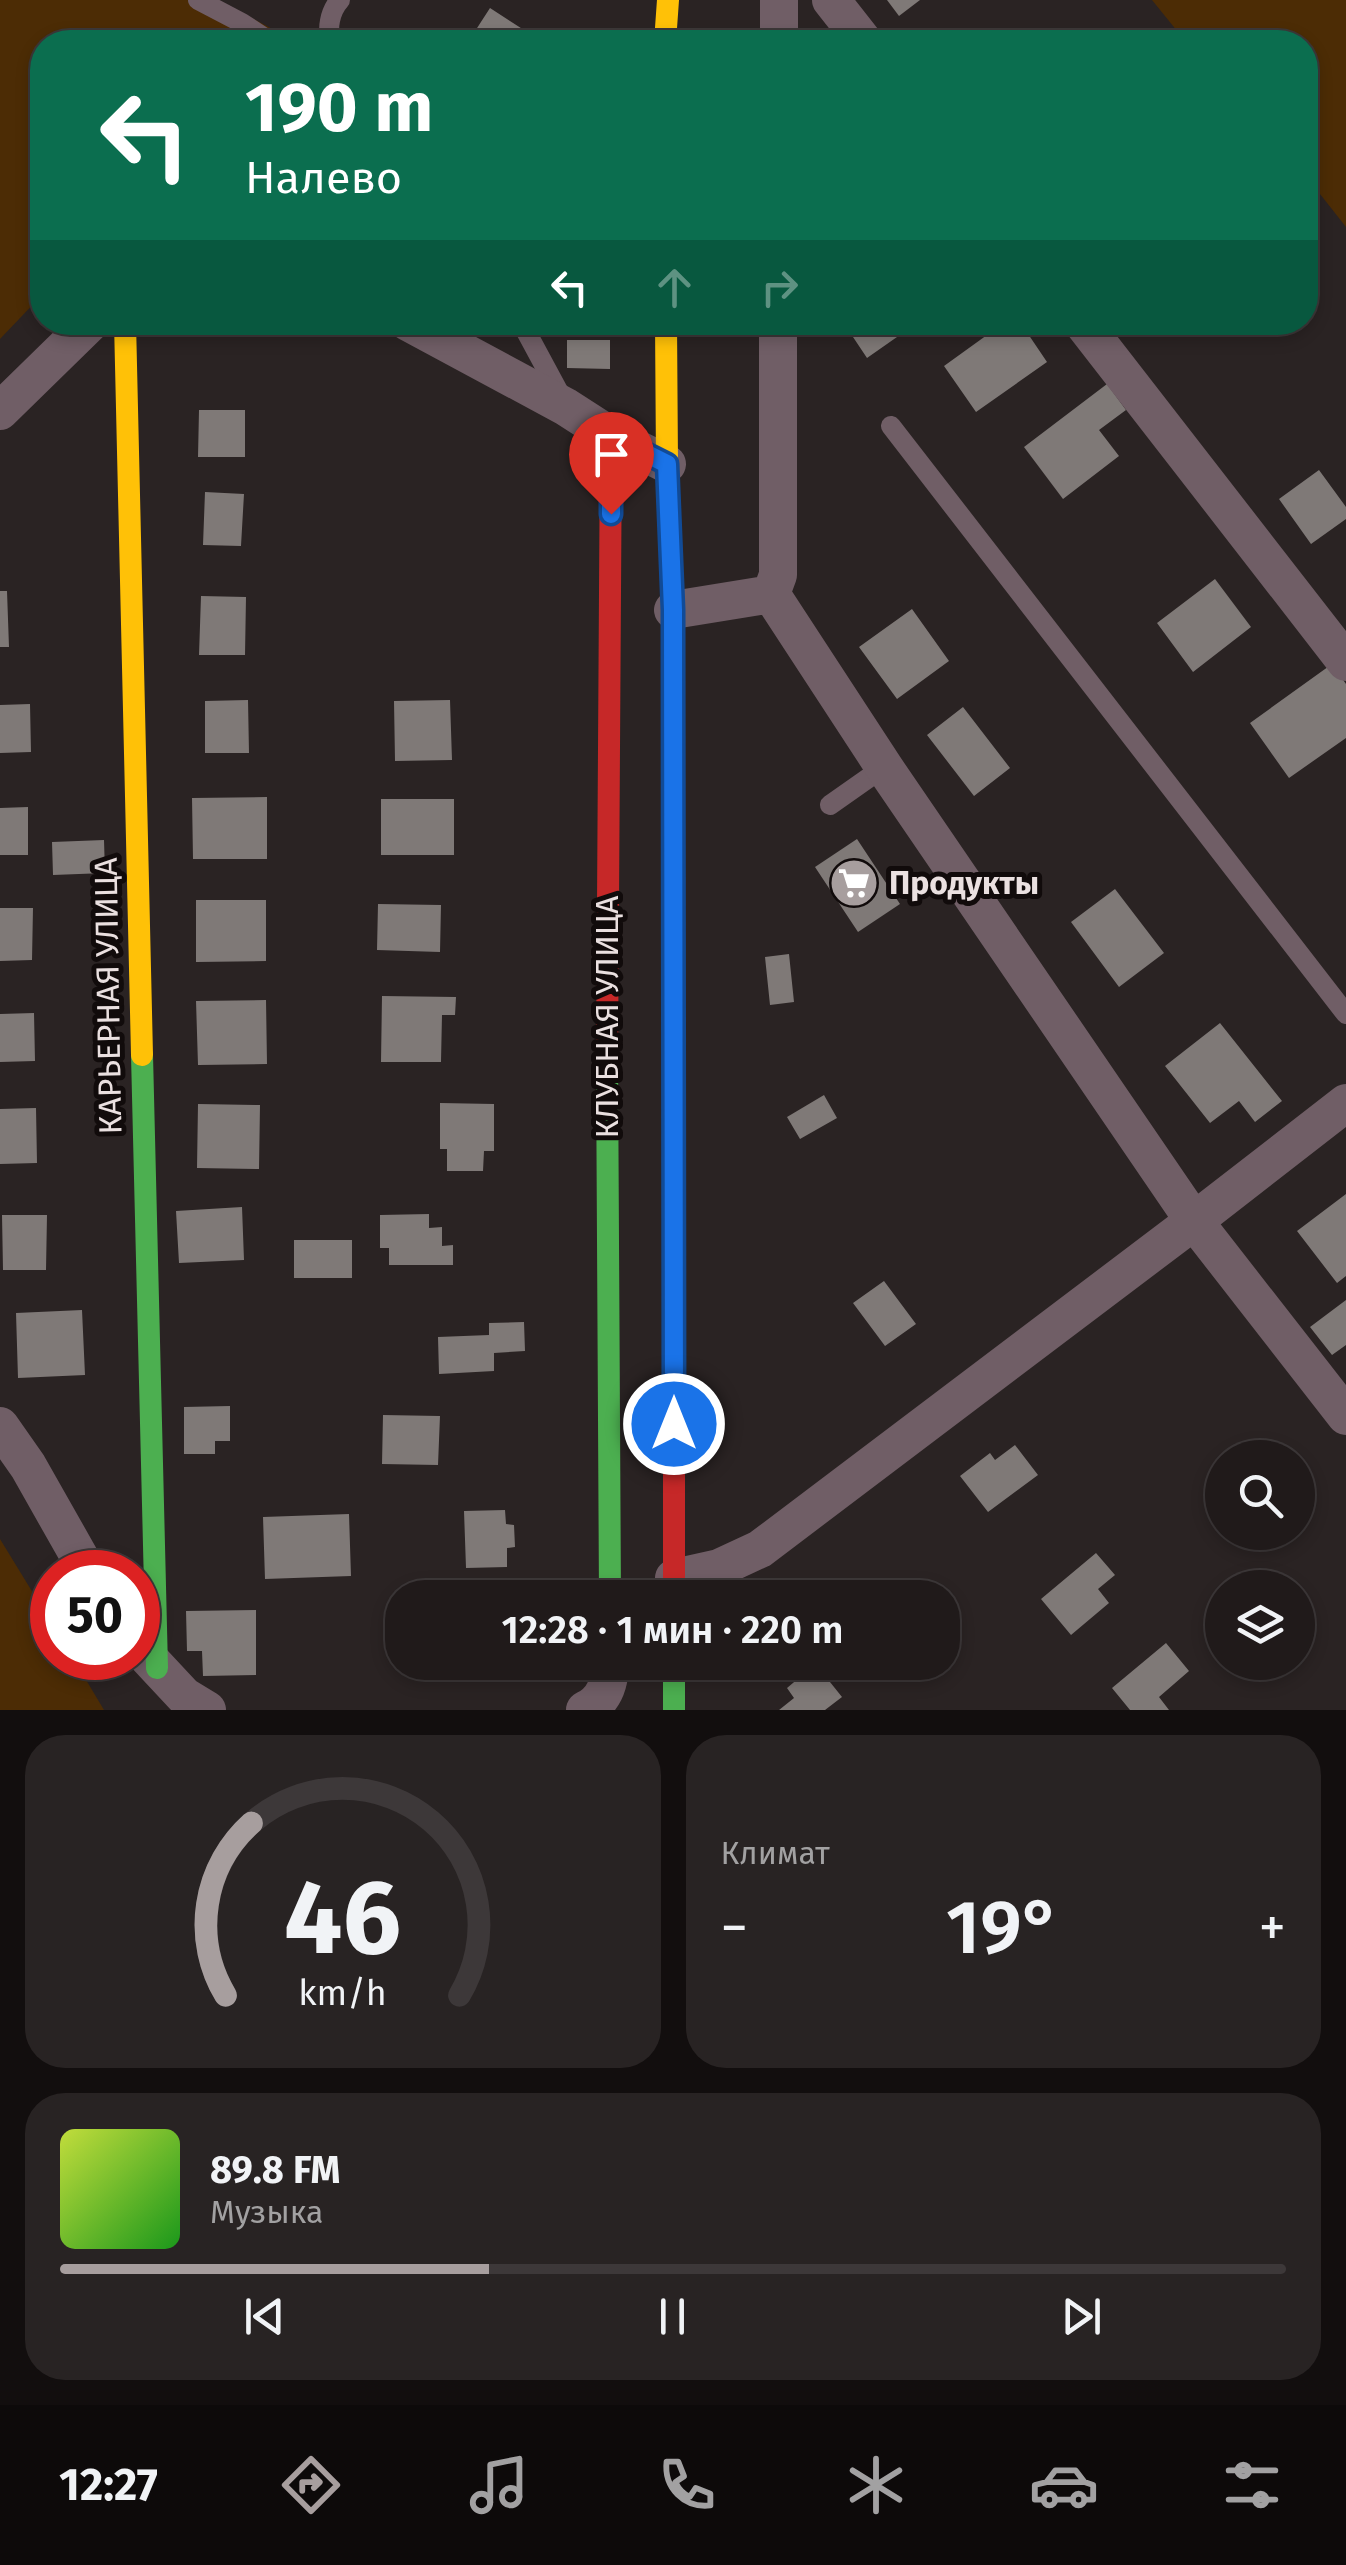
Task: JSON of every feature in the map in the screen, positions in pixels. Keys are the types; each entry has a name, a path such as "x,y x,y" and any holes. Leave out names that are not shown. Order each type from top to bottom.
{"street":[{"path":"666,30 668,0"},
{"path":"779,30 780,0"},
{"path":"831,0 855,30"},
{"path":"0,412 78,335"},
{"name":"КАРЬЕРНАЯ УЛИЦА","path":"124,335 145,1550"},
{"path":"432,335 667,464"},
{"path":"666,335 673,610 674,1580"},
{"path":"771,594 778,575 778,335"},
{"path":"1092,335 1346,662"},
{"name":"КЛУБНАЯ УЛИЦА","path":"610,1580 606,1162 611,436"},
{"path":"673,610 771,594"},
{"path":"771,594 884,767 1194,1221 1346,1416"},
{"path":"692,1580 760,1549 1346,1103"},
{"path":"0,1426 28,1466 76,1550"},
{"path":"160,1671 184,1696 207,1710"},
{"path":"674,1680 674,1710"}],"lane":[{"path":"198,0 253,30"},
{"path":"329,30 334,6 340,0"},
{"path":"528,335 566,406"},
{"path":"891,426 1346,1014"},
{"path":"830,805 884,767"}],"shaded area":[{"path":"0,0 218,0 274,30 30,30 30,308 0,339"},
{"path":"1152,0 1346,0 1346,227 1318,191 1318,30 1176,30"},
{"path":"0,1539 30,1588 30,1680 86,1680 104,1710 0,1710"}],"building":[{"path":"887,0 920,0 899,16"},
{"path":"490,8 524,30 476,30"},
{"path":"852,335 896,335 897,337 867,358"},
{"path":"987,335 1029,335 1047,362 976,412 944,366"},
{"path":"567,340 610,340 610,369 567,368"},
{"path":"1107,384 1126,410 1099,430 1119,456 1063,499 1024,447"},
{"path":"199,410 245,410 245,457 198,457"},
{"path":"1319,470 1346,507 1346,519 1311,544 1279,499"},
{"path":"205,492 244,494 241,546 203,545"},
{"path":"1215,579 1251,627 1193,672 1157,623"},
{"path":"0,591 7,591 9,647 0,647"},
{"path":"201,596 246,597 245,655 199,655"},
{"path":"912,609 949,661 897,699 859,647"},
{"path":"1332,664 1346,684 1346,738 1289,778 1250,723"},
{"path":"248,700 249,753 205,753 205,701"},
{"path":"450,700 452,760 395,761 394,701"},
{"path":"30,704 31,752 0,753 0,705"},
{"path":"963,707 1010,768 974,796 927,735"},
{"path":"267,797 267,859 193,859 192,798"},
{"path":"381,799 454,799 454,855 381,855"},
{"path":"28,807 28,855 0,855 0,808"},
{"path":"857,839 900,904 858,932 815,867"},
{"path":"104,840 105,873 53,875 52,842"},
{"path":"1115,889 1164,953 1119,987 1071,922"},
{"path":"196,900 266,900 266,961 196,962"},
{"path":"378,904 441,905 440,952 377,950"},
{"path":"0,908 33,908 32,960 0,961"},
{"path":"789,954 794,1002 770,1005 765,957"},
{"path":"382,996 456,997 455,1015 442,1015 441,1062 381,1062"},
{"path":"266,1000 267,1064 198,1065 196,1001"},
{"path":"34,1013 35,1061 0,1062 0,1014"},
{"path":"1220,1023 1282,1101 1255,1122 1239,1101 1210,1123 1165,1066"},
{"path":"824,1095 837,1118 800,1139 787,1117"},
{"path":"440,1103 494,1104 494,1151 484,1151 483,1171 447,1171 447,1149 440,1149"},
{"path":"198,1104 260,1105 259,1169 197,1168"},
{"path":"36,1108 37,1163 0,1164 0,1109"},
{"path":"1346,1194 1346,1276 1337,1283 1297,1231"},
{"path":"242,1207 244,1260 179,1263 176,1211"},
{"path":"429,1214 429,1228 442,1227 442,1246 453,1245 453,1265 389,1265 389,1248 380,1248 380,1215"},
{"path":"2,1215 47,1215 46,1270 3,1270"},
{"path":"294,1240 352,1240 352,1278 294,1278"},
{"path":"884,1281 916,1324 885,1346 853,1303"},
{"path":"1346,1300 1346,1345 1332,1355 1310,1327"},
{"path":"82,1310 85,1375 18,1378 16,1313"},
{"path":"524,1322 525,1351 494,1353 494,1371 439,1374 438,1337 489,1335 489,1323"},
{"path":"230,1406 230,1441 215,1441 215,1454 184,1454 184,1407"},
{"path":"383,1415 440,1416 438,1465 382,1464"},
{"path":"1015,1445 1038,1475 988,1512 960,1476 990,1453 995,1460"},
{"path":"505,1510 506,1524 514,1525 515,1547 507,1548 507,1567 466,1568 464,1511"},
{"path":"349,1514 351,1576 265,1579 263,1517"},
{"path":"1096,1553 1115,1575 1098,1589 1109,1603 1071,1635 1041,1599"},
{"path":"256,1610 256,1675 203,1676 202,1651 187,1651 186,1611"},
{"path":"1166,1643 1189,1671 1159,1697 1169,1710 1130,1710 1112,1688"},
{"path":"796,1680 828,1680 842,1697 825,1710 779,1710 794,1698 787,1688"}],"traffic: fast":[{"path":"673,817 674,1346"},
{"path":"142,1055 154,1550"},
{"path":"607,1060 610,1580"},
{"path":"674,1680 674,1710"}],"traffic: slow":[{"path":"666,30 668,0"},
{"path":"125,335 142,1055"},
{"path":"666,335 673,817"}],"traffic: jam":[{"path":"607,1060 611,436"},
{"path":"674,1346 674,1580"}],"place":[{"name":"Продукты","path":"854,883"}],"route":[{"path":"611,514 611,436 667,464 673,610 674,1424"}]}
